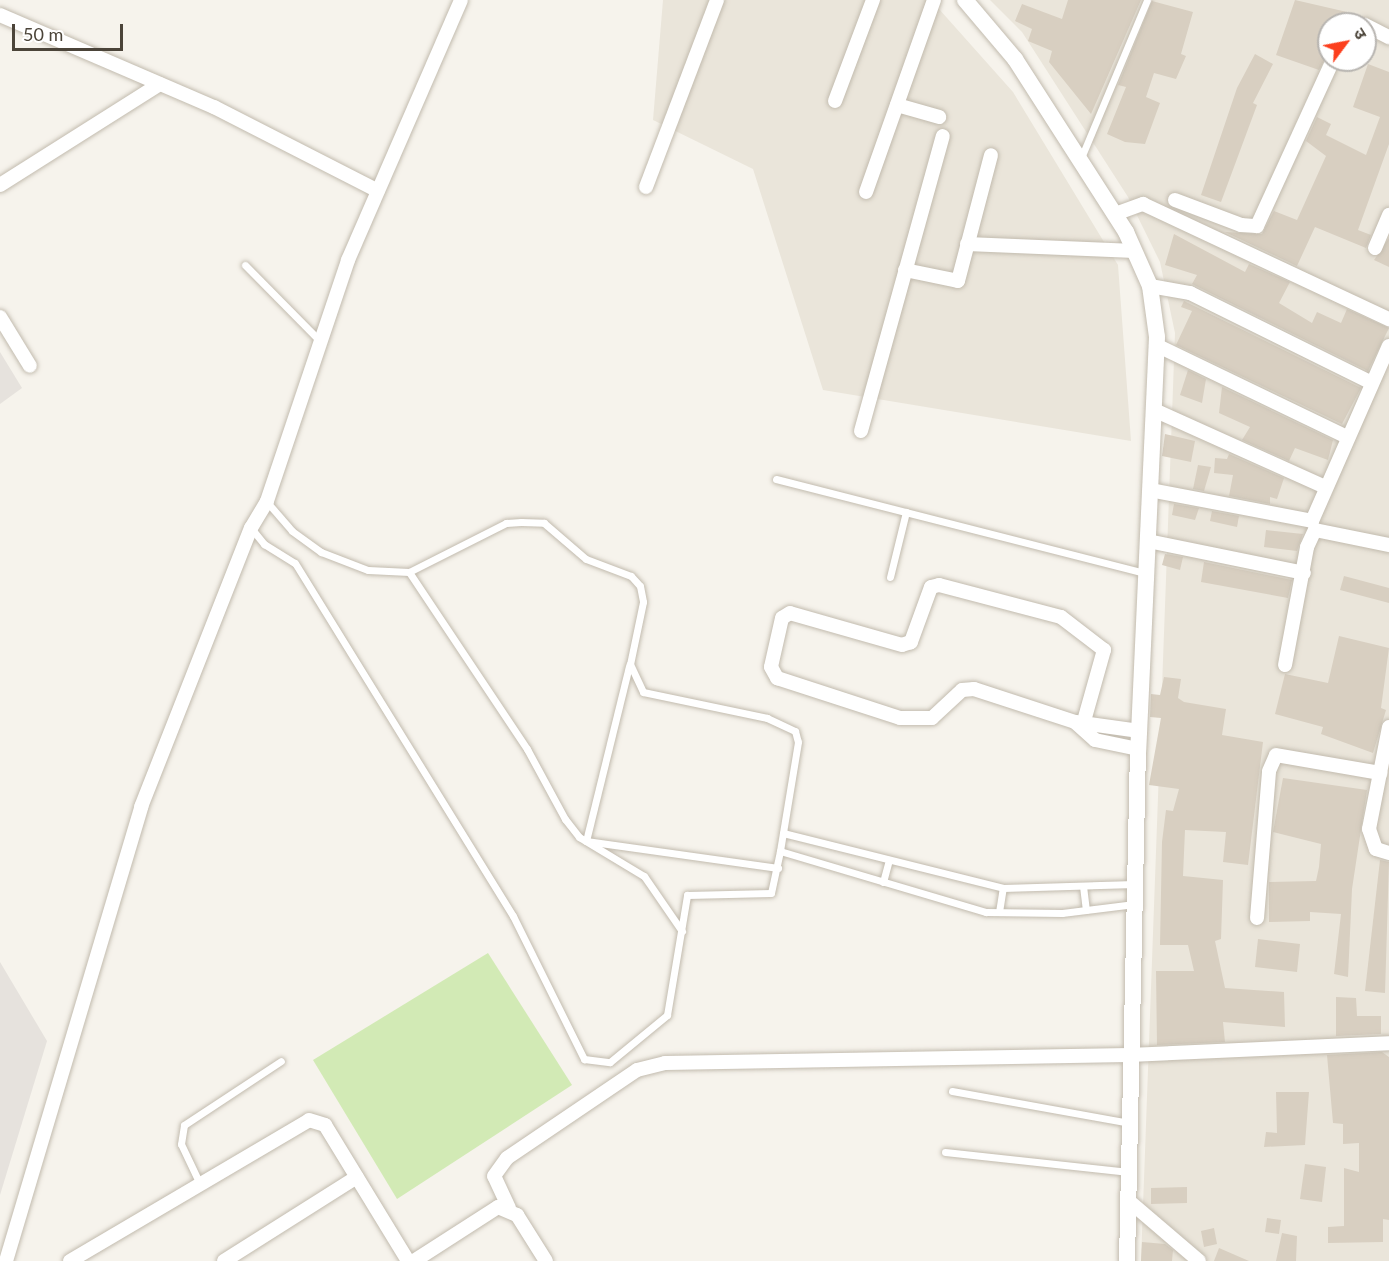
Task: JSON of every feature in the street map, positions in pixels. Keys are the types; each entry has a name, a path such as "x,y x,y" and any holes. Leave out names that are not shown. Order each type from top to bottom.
{"street":[{"path":"6,1261 141,807 251,528 267,501 318,339 378,190 461,0"},
{"path":"646,187 717,0"},
{"path":"835,101 873,0"},
{"path":"866,192 934,0"},
{"path":"965,0 1015,59 1115,214 1135,251 1150,286 1156,345 1138,749 1129,1055 1127,1261"},
{"path":"0,15 160,84 378,190"},
{"path":"1175,200 1241,225 1257,226 1328,72"},
{"path":"0,185 160,84"},
{"path":"897,105 939,117"},
{"path":"861,431 943,136"},
{"path":"904,270 958,281 991,155"},
{"path":"1115,214 1143,204 1389,319"},
{"path":"1374,248 1389,215"},
{"path":"967,244 1135,251"},
{"path":"1150,286 1190,293 1372,383"},
{"path":"0,317 30,366"},
{"path":"1156,345 1347,437"},
{"path":"1150,490 1312,521 1389,346"},
{"path":"1154,410 1325,487"},
{"path":"1285,664 1315,530 1389,544"},
{"path":"1148,541 1304,573"},
{"path":"1080,722 1104,650 1061,617 939,585 931,587 911,642 902,645 790,613 782,618 771,667 777,678 916,722 932,718 962,690 974,689 1080,722 1139,731"},
{"path":"1080,722 1095,740 1138,749"},
{"path":"1389,727 1369,836 1376,849 1389,853"},
{"path":"1257,918 1269,771 1276,756 1380,773"},
{"path":"546,1261 509,1208 494,1176 507,1158 637,1070 665,1064 1129,1055 1389,1044"},
{"path":"70,1261 309,1120 325,1125 408,1261"},
{"path":"224,1261 357,1177"},
{"path":"1129,1201 1199,1261"},
{"path":"414,1261 491,1210 509,1208"}],"lane":[{"path":"1080,161 1146,0"},
{"path":"245,265 318,339"},
{"path":"776,479 1147,573"},
{"path":"267,501 292,531 321,552 368,570 409,572 506,523 544,523 586,559 631,576 640,586 643,603 586,841"},
{"path":"890,576 906,512"},
{"path":"251,528 264,544 295,563 513,916 584,1059 610,1062 667,1014 687,895 771,893 798,742 795,731 767,718 656,698 643,692 630,664"},
{"path":"409,572 527,749 566,819 586,841 644,876 682,931"},
{"path":"783,833 1003,888 1135,884"},
{"path":"586,841 777,868"},
{"path":"780,851 883,882 999,912 1086,910 1134,904"},
{"path":"883,882 889,860"},
{"path":"1083,886 1086,910"},
{"path":"999,912 1003,888"},
{"path":"200,1184 181,1144 184,1125 281,1061"},
{"path":"952,1091 1129,1123"},
{"path":"945,1152 1129,1172"}],"shaded area":[{"path":"663,0 931,0 1013,92 1118,265 1131,441 823,390 753,169 653,120"},
{"path":"990,0 1389,0 1389,1261 1141,1261 1175,333 1160,262 1128,197 1022,32"},
{"path":"0,352 22,388 0,404"},
{"path":"0,962 47,1041 0,1195"}],"green space":[{"path":"488,953 572,1085 397,1199 313,1060"}],"building":[{"path":"1068,0 1141,0 1091,114 1049,62 1052,51 1028,41 1032,29 1015,21 1022,4 1062,19"},
{"path":"1295,0 1347,12 1317,12 1317,69 1276,55"},
{"path":"1152,1 1193,12 1181,54 1186,56 1176,79 1154,73 1146,97 1160,103 1145,144 1125,142 1107,134 1126,87 1118,85"},
{"path":"1255,54 1273,64 1253,103 1257,105 1221,202 1201,195 1237,88"},
{"path":"1377,67 1389,72 1389,144 1358,230 1371,235 1366,248 1315,227 1297,266 1225,232 1262,234 1274,211 1297,220 1326,156 1306,141 1317,117 1331,124 1326,135 1366,155 1380,117 1353,107 1365,72 1377,72"},
{"path":"1174,234 1245,272 1249,264 1290,282 1279,303 1312,323 1317,312 1341,323 1347,309 1389,328 1368,371 1192,284 1197,275 1165,265"},
{"path":"1389,238 1389,267 1374,260"},
{"path":"1184,301 1361,388 1342,424 1176,345 1192,311 1181,307"},
{"path":"1188,370 1206,379 1202,403 1180,395"},
{"path":"1222,387 1333,440 1328,460 1295,448 1289,461 1242,440 1250,427 1219,413"},
{"path":"1165,434 1195,441 1191,462 1162,456"},
{"path":"1229,454 1284,478 1277,499 1270,497 1270,504 1229,496 1233,475 1214,473 1215,458 1227,459"},
{"path":"1198,465 1211,467 1204,491 1193,489"},
{"path":"1174,504 1199,508 1195,520 1172,515"},
{"path":"1212,511 1239,516 1237,527 1210,521"},
{"path":"1266,530 1303,534 1297,551 1264,547"},
{"path":"1165,554 1183,557 1180,570 1162,565"},
{"path":"1204,562 1292,580 1288,598 1201,582"},
{"path":"1344,576 1389,588 1389,603 1340,590"},
{"path":"1339,636 1389,648 1381,708 1386,710 1373,753 1321,734 1323,727 1275,714 1285,674 1328,683"},
{"path":"1164,677 1181,679 1178,698 1184,702 1226,709 1222,735 1263,742 1248,865 1223,862 1226,832 1185,830 1183,876 1223,880 1221,939 1215,941 1225,988 1284,992 1285,1027 1223,1022 1225,1042 1157,1045 1156,971 1194,971 1188,945 1160,945 1162,842 1166,810 1173,811 1179,789 1149,785 1161,718 1150,717 1151,694 1160,695"},
{"path":"1283,778 1367,790 1352,889 1348,977 1334,974 1341,914 1310,912 1310,921 1269,922 1269,882 1316,881 1319,867 1321,844 1273,832"},
{"path":"1380,860 1389,862 1385,993 1365,991"},
{"path":"1258,939 1300,944 1297,972 1255,967"},
{"path":"1336,997 1356,998 1357,1016 1381,1016 1381,1034 1336,1036"},
{"path":"1382,1052 1389,1057 1389,1220 1383,1219 1383,1242 1328,1243 1328,1227 1344,1226 1344,1168 1359,1172 1359,1143 1343,1144 1343,1124 1333,1123 1327,1055"},
{"path":"1276,1092 1309,1092 1305,1145 1264,1147 1266,1132 1277,1133"},
{"path":"1305,1164 1326,1167 1322,1202 1300,1199"},
{"path":"1187,1187 1187,1203 1151,1204 1151,1188"},
{"path":"1267,1218 1281,1220 1279,1234 1265,1232"},
{"path":"1214,1228 1217,1244 1204,1247 1201,1231"},
{"path":"1282,1233 1297,1236 1296,1261 1276,1261"},
{"path":"1142,1242 1165,1244 1173,1250 1172,1261 1141,1261"},
{"path":"1219,1248 1249,1261 1214,1261"}]}
